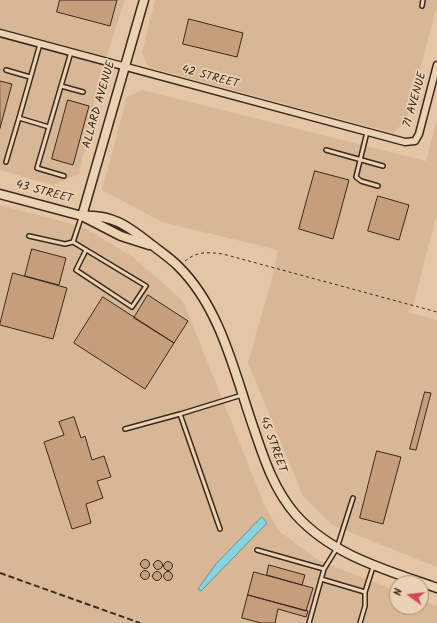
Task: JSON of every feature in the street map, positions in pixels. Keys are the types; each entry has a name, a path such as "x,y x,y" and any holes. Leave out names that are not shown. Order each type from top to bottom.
{"main road":[{"name":"ALLARD AVENUE","path":"82,216 144,0"},
{"name":"43 STREET","path":"0,194 82,216"},
{"name":"45 STREET","path":"82,216 99,215 136,232 179,267 210,311 222,336 272,482 311,531 337,548 374,565 437,588"}],"street":[{"name":"42 STREET","path":"0,33 405,142 415,141"},
{"name":"71 AVENUE","path":"415,141 419,134 437,65"}],"lane":[{"path":"422,6 424,0"},
{"path":"6,162 40,44"},
{"path":"64,176 37,168 71,52"},
{"path":"6,70 30,77"},
{"path":"61,86 83,92"},
{"path":"18,118 49,127"},
{"path":"367,132 356,177 357,180 378,186"},
{"path":"326,150 383,166"},
{"path":"73,242 82,216"},
{"path":"28,236 65,244 73,242 146,286 132,307 76,270 86,250"},
{"path":"125,429 242,395"},
{"path":"180,414 220,529"},
{"path":"309,623 324,569 337,548 352,498"},
{"path":"257,550 324,569"},
{"path":"360,623 365,606 365,592 374,565"},
{"path":"321,579 365,592"}],"path":[{"path":"179,267 194,254 206,252 223,254 437,312"}],"shaded area":[{"path":"0,0 125,0 100,76 79,174 53,185 0,170"},
{"path":"155,0 437,0 437,5 407,120 393,133 148,67 142,52"},
{"path":"142,90 426,161 437,120 437,213 413,306 408,312 437,320 437,567 332,525 303,496 248,363 273,275 278,250 162,222 102,190 127,97"},
{"path":"0,205 83,227 133,257 183,301 264,504 279,531 318,560 389,588 389,615 429,615 429,603 437,606 437,623 0,623"}],"water":[{"path":"262,517 267,523 201,591 198,589 216,564"}],"building":[{"path":"60,0 117,0 110,26 57,12"},
{"path":"189,19 243,33 237,57 183,44"},
{"path":"0,81 12,84 0,128"},
{"path":"68,100 89,106 73,165 52,159"},
{"path":"315,171 349,180 333,239 299,229"},
{"path":"378,196 409,205 399,240 368,231"},
{"path":"32,249 66,258 59,285 25,276"},
{"path":"13,273 67,288 53,339 0,325"},
{"path":"148,295 188,321 174,343 134,318"},
{"path":"103,297 174,343 145,389 74,343"},
{"path":"425,392 431,393 416,450 410,449"},
{"path":"74,417 81,438 85,436 92,460 104,456 111,477 97,481 103,498 86,504 91,523 72,529 44,442 64,435 59,422"},
{"path":"377,451 401,457 383,524 360,518"},
{"path":"145,559 150,564 145,569 140,564"},
{"path":"158,560 163,565 158,570 153,565"},
{"path":"168,561 173,566 168,571 163,566"},
{"path":"269,565 305,575 302,585 267,575"},
{"path":"145,570 150,575 145,580 140,575"},
{"path":"157,571 162,576 157,581 152,576"},
{"path":"168,571 173,576 168,581 163,576"},
{"path":"254,572 313,588 306,611 248,595"},
{"path":"248,595 308,611 306,617 278,609 275,623 261,623 242,618"}],"railway":[{"path":"0,573 140,623"}]}
